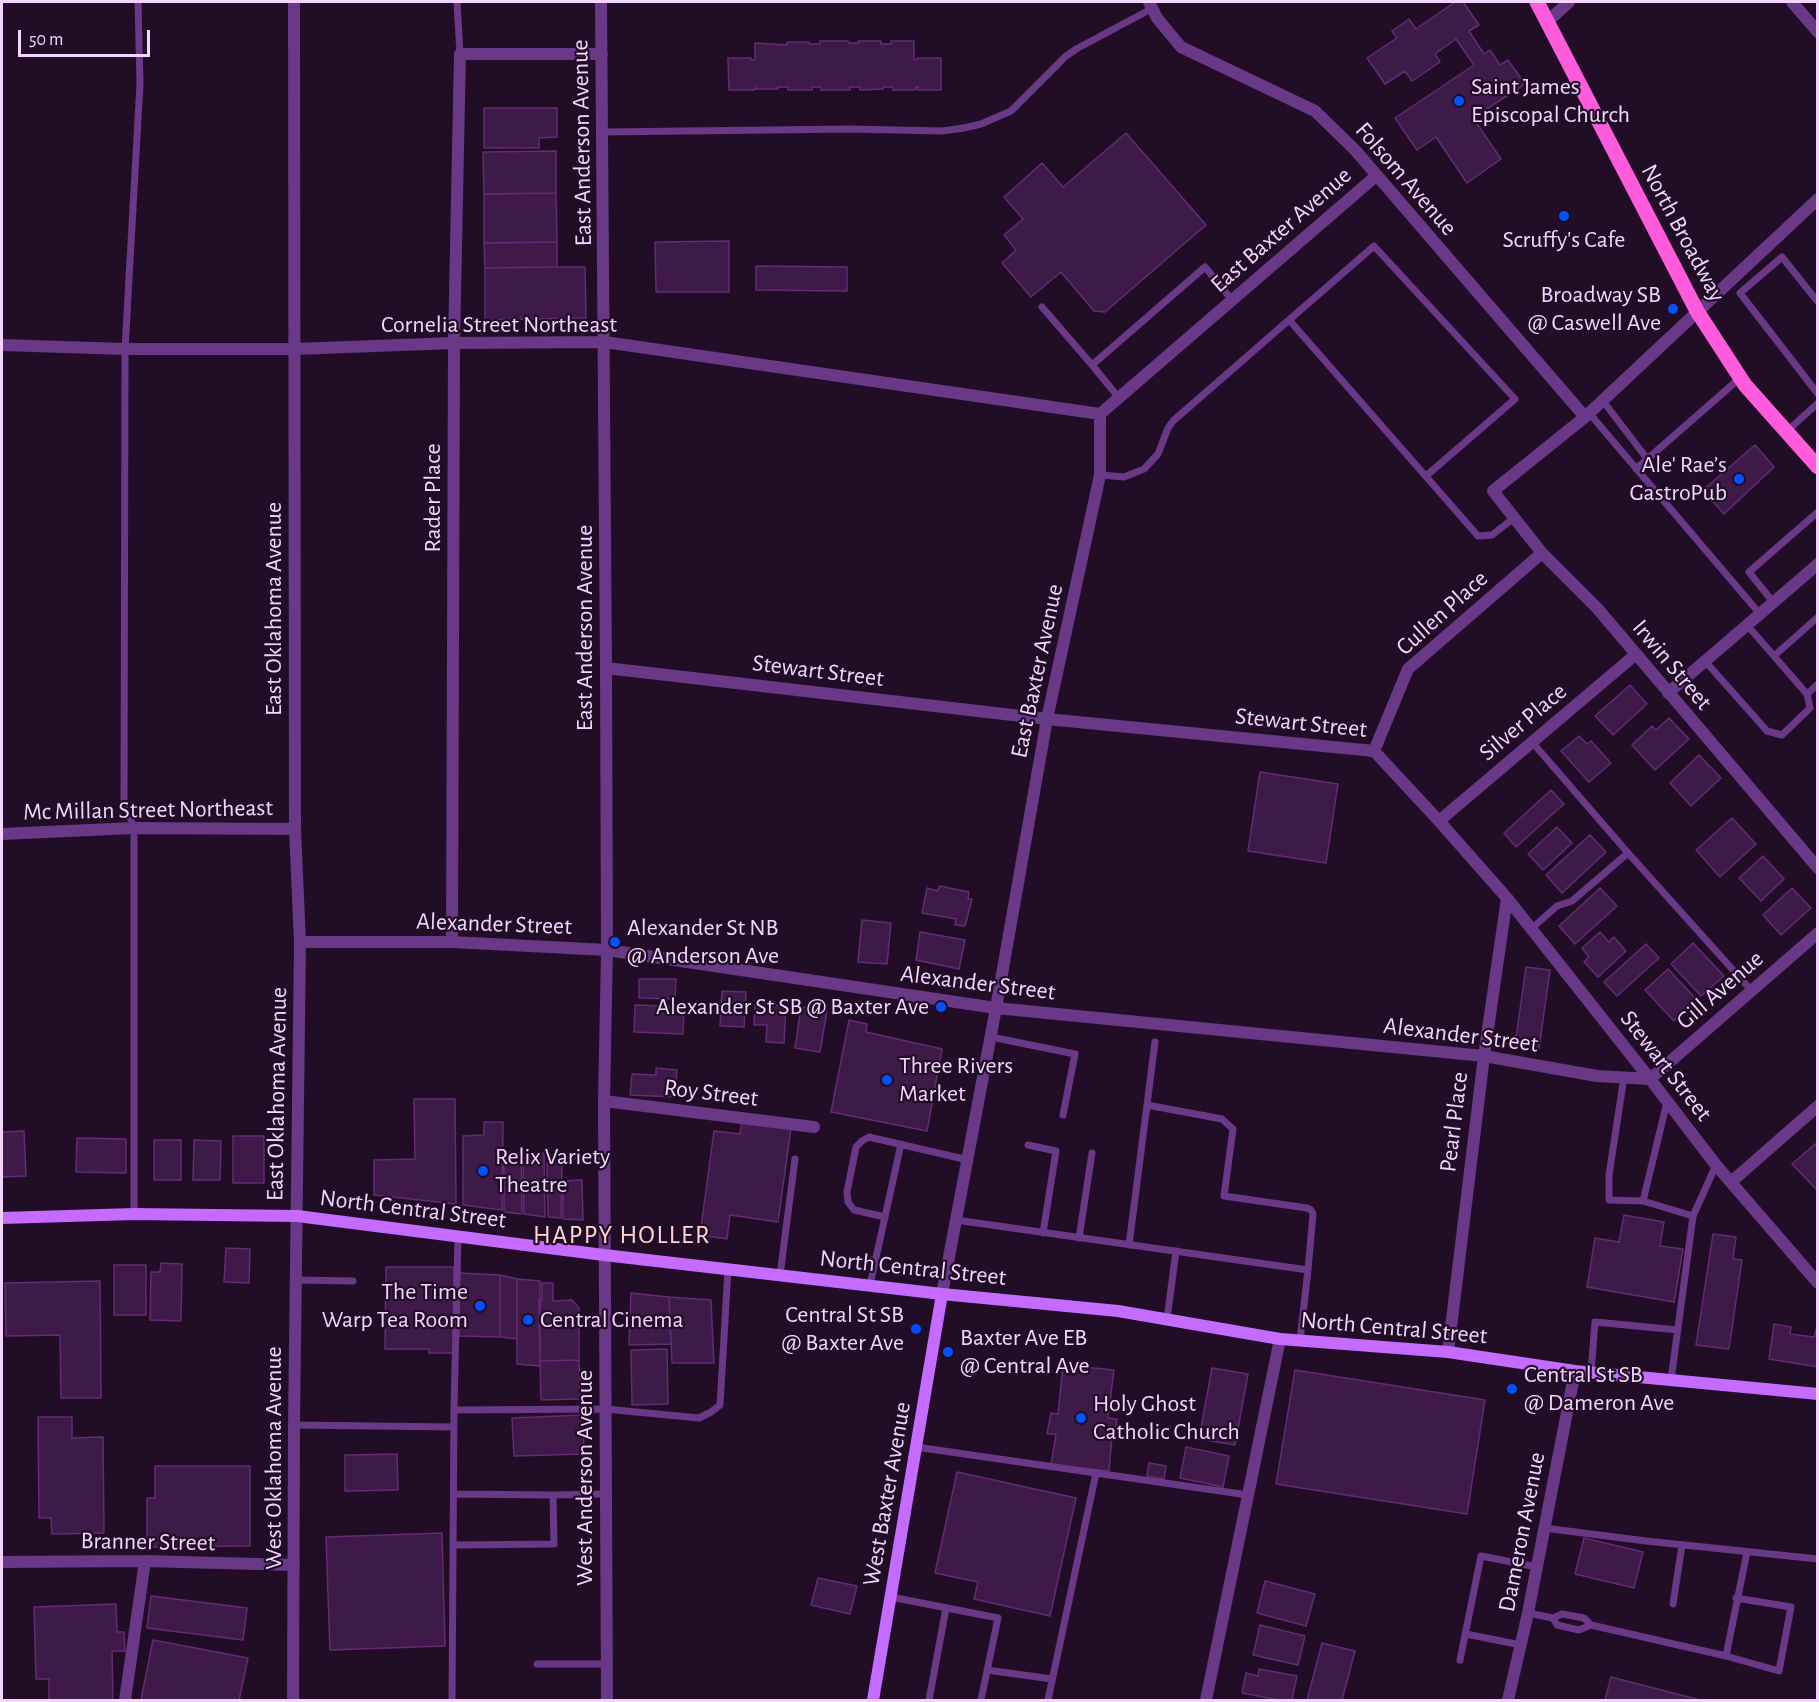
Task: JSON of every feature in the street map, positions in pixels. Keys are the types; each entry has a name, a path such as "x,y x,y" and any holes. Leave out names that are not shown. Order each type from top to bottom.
{"main road":[{"name":"North Broadway","path":"1537,2 1697,311 1740,378 1818,467"},
{"name":"North Central Street","path":"2,1218 134,1214 297,1216 604,1255 942,1294 1118,1311 1280,1339 1448,1352 1575,1371 1818,1394"},
{"name":"West Baxter Avenue","path":"873,1701 942,1294"}],"street":[{"name":"East Oklahoma Avenue","path":"294,2 295,829 300,942 297,1216"},
{"name":"East Anderson Avenue","path":"601,2 606,668 604,1255"},
{"path":"1547,22 1569,2"},
{"path":"1792,2 1818,32"},
{"name":"Folsom Avenue","path":"1153,9 1181,47 1315,111 1355,150 1587,415"},
{"path":"460,54 602,54"},
{"name":"Rader Place","path":"452,942 454,343 460,54"},
{"name":"East Baxter Avenue","path":"942,1294 991,1037 1047,719 1100,475 1101,414 1376,176"},
{"path":"1587,415 1818,200"},
{"name":"Cornelia Street Northeast","path":"2,345 124,349 295,350 454,343 605,342 1101,414"},
{"name":"Irwin Street","path":"1587,415 1493,491 1542,553 1597,608 1818,868"},
{"name":"Cullen Place","path":"1374,750 1408,669 1542,553"},
{"path":"1668,693 1818,564"},
{"name":"Silver Place","path":"1439,821 1635,655"},
{"name":"Stewart Street","path":"606,668 1047,719 1374,750 1507,898 1716,1165 1818,1283"},
{"name":"Mc Millan Street Northeast","path":"2,834 134,828 295,829"},
{"name":"Pearl Place","path":"1448,1352 1484,1056 1507,898"},
{"name":"Gill Avenue","path":"1650,1078 1818,933"},
{"name":"Alexander Street","path":"300,942 452,942 606,950 996,1008 1484,1056 1596,1076 1650,1078"},
{"name":"Roy Street","path":"604,1101 814,1126"},
{"path":"1731,1182 1818,1106"},
{"name":"West Oklahoma Avenue","path":"293,1701 297,1216"},
{"name":"West Anderson Avenue","path":"604,1255 607,1701"},
{"path":"1206,1701 1280,1339"},
{"name":"Dameron Avenue","path":"1508,1701 1528,1613 1575,1371"},
{"path":"125,1701 145,1561"},
{"name":"Branner Street","path":"2,1563 145,1561 294,1565"}],"lane":[{"path":"134,1214 134,828 124,802 124,349 140,84 138,2"},
{"path":"457,2 460,54"},
{"path":"603,132 839,129 942,131 964,128 1000,117 1011,111 1066,56 1153,9"},
{"path":"1100,475 1124,477 1144,469 1158,454 1173,421 1374,246 1515,399 1426,476"},
{"path":"1818,302 1782,257 1740,293 1818,394"},
{"path":"1092,365 1204,267 1232,300"},
{"path":"1042,308 1119,398"},
{"path":"1290,321 1478,536 1492,535 1514,518"},
{"path":"1636,469 1740,378"},
{"path":"1602,401 1648,460"},
{"path":"1786,432 1818,404"},
{"path":"1587,415 1760,614"},
{"path":"1773,602 1749,572 1818,512"},
{"path":"1774,656 1818,617"},
{"path":"1705,662 1767,731 1782,735 1810,708 1807,694 1747,625"},
{"path":"1807,694 1818,684"},
{"path":"1532,742 1751,990"},
{"path":"1531,929 1557,906 1572,901 1628,853"},
{"path":"991,1037 1075,1054 1063,1115"},
{"path":"1129,1245 1155,1042"},
{"path":"1624,1077 1609,1175 1609,1200 1643,1201 1693,1216"},
{"path":"1643,1201 1667,1102"},
{"path":"1147,1105 1222,1119 1233,1129 1224,1196 1311,1210 1313,1214 1300,1340"},
{"path":"885,1217 854,1210 848,1202 847,1192 856,1147 862,1141 869,1137 968,1160"},
{"path":"870,1285 901,1144"},
{"path":"1028,1145 1056,1151 1043,1233"},
{"path":"1079,1238 1092,1153"},
{"path":"780,1275 795,1159"},
{"path":"1671,1380 1693,1216 1716,1165"},
{"path":"956,1220 1308,1270"},
{"path":"452,1701 458,1236"},
{"path":"1167,1319 1176,1251"},
{"path":"454,1410 605,1409 699,1418 711,1412 720,1405 728,1269"},
{"path":"297,1280 352,1281"},
{"path":"1591,1372 1595,1322 1678,1330"},
{"path":"294,1425 454,1427"},
{"path":"916,1447 1248,1495"},
{"path":"1048,1701 1096,1473"},
{"path":"454,1494 553,1496 606,1494"},
{"path":"454,1545 554,1544 553,1496"},
{"path":"1544,1528 1818,1559"},
{"path":"1673,1604 1682,1545"},
{"path":"1726,1656 1747,1552"},
{"path":"1460,1660 1481,1556 1537,1567"},
{"path":"891,1597 998,1618 981,1701"},
{"path":"1528,1613 1552,1618 1562,1614 1584,1618 1591,1625 1726,1656 1779,1671 1791,1607 1736,1598"},
{"path":"929,1701 946,1608"},
{"path":"1552,1618 1557,1625 1579,1630 1591,1625"},
{"path":"1466,1634 1521,1645"},
{"path":"537,1664 607,1664"},
{"path":"987,1670 1052,1679"}],"building":[{"name":"Saint James Episcopal Church","path":"1455,2 1463,2 1479,25 1469,31 1484,54 1490,50 1500,65 1508,60 1525,84 1473,118 1501,159 1467,183 1436,137 1417,150 1395,118 1474,65 1456,39 1435,54 1440,62 1412,81 1405,71 1385,84 1367,58 1397,38 1392,31 1409,19 1416,29"},
{"path":"820,41 858,43 858,41 881,41 881,44 891,44 891,41 914,41 914,60 941,58 941,90 917,90 918,87 915,90 893,90 893,87 883,87 883,89 860,90 860,87 850,87 850,90 821,90 821,87 812,87 812,90 788,90 788,87 755,89 755,87 754,90 729,90 728,58 755,60 755,43 787,45 787,42 809,42 809,44 820,44"},
{"path":"484,108 557,108 557,137 539,138 539,148 484,148"},
{"path":"1126,133 1206,225 1105,312 1094,311 1061,272 1031,297 1002,263 1016,250 1004,235 1023,219 1004,197 1042,163 1063,187"},
{"path":"556,151 556,193 484,194 483,152"},
{"path":"556,193 557,242 484,243 484,194"},
{"path":"729,241 729,292 656,292 655,242"},
{"path":"557,242 557,267 485,268 484,243"},
{"path":"756,266 847,267 847,291 756,290"},
{"path":"585,267 586,318 485,320 485,268"},
{"name":"Ale' Rae’s GastroPub","path":"1755,445 1774,467 1724,514 1703,490"},
{"path":"1630,685 1647,704 1613,735 1595,716"},
{"path":"1669,718 1689,739 1655,770 1632,745 1652,726 1656,730"},
{"path":"1579,736 1587,744 1591,741 1611,763 1589,782 1561,751"},
{"path":"1699,755 1721,778 1691,806 1670,783"},
{"path":"1260,772 1338,784 1326,863 1248,851"},
{"path":"1551,790 1564,804 1516,847 1504,833"},
{"path":"1732,818 1756,844 1720,877 1696,850"},
{"path":"1557,827 1572,843 1543,870 1528,854"},
{"path":"1590,835 1606,852 1562,893 1546,875"},
{"path":"1763,856 1784,879 1761,901 1739,878"},
{"path":"940,886 969,892 968,899 972,899 965,926 955,925 956,919 922,913 927,888 937,891"},
{"path":"1600,888 1617,906 1575,944 1559,926"},
{"path":"1792,888 1811,908 1781,935 1763,915"},
{"path":"862,920 891,923 887,964 858,962"},
{"path":"920,932 965,940 959,969 916,960"},
{"path":"1600,932 1609,942 1614,937 1626,951 1598,977 1584,962 1589,957 1582,948"},
{"path":"1693,943 1724,976 1701,996 1671,964"},
{"path":"1646,944 1659,958 1617,996 1604,982"},
{"path":"1526,967 1550,970 1539,1049 1515,1045"},
{"path":"1668,969 1697,1000 1674,1021 1645,990"},
{"path":"639,979 676,979 675,999 639,998"},
{"path":"722,991 746,992 744,1027 720,1026"},
{"path":"755,1004 786,1006 784,1043 766,1042 767,1025 754,1025"},
{"path":"635,1005 684,1007 683,1034 634,1032"},
{"path":"801,1007 827,1011 820,1052 795,1048"},
{"name":"Three Rivers Market","path":"849,1020 867,1024 866,1032 942,1049 927,1131 831,1112"},
{"path":"656,1068 677,1070 675,1097 630,1095 632,1074 656,1075"},
{"path":"414,1099 455,1099 456,1204 374,1195 374,1160 415,1159"},
{"name":"Relix Variety Theatre","path":"484,1122 503,1122 502,1210 463,1205 463,1136 484,1135"},
{"path":"742,1122 791,1128 778,1222 730,1215 727,1239 700,1235 714,1131 740,1134"},
{"path":"24,1131 26,1176 2,1177 2,1132"},
{"path":"233,1136 264,1136 264,1183 233,1183"},
{"path":"77,1138 126,1139 126,1173 76,1172"},
{"path":"154,1140 181,1140 181,1180 154,1180"},
{"path":"194,1140 221,1141 220,1180 193,1180"},
{"path":"1815,1144 1818,1147 1818,1191 1792,1164"},
{"path":"504,1152 521,1153 522,1214 504,1212"},
{"path":"523,1153 544,1153 545,1217 524,1214"},
{"path":"547,1162 562,1162 561,1218 548,1217"},
{"path":"582,1180 583,1220 563,1219 563,1181"},
{"path":"1624,1215 1664,1222 1660,1246 1683,1249 1674,1302 1587,1287 1595,1238 1619,1242"},
{"path":"1713,1234 1736,1237 1733,1259 1742,1260 1729,1349 1696,1345"},
{"path":"226,1248 250,1249 249,1283 224,1282"},
{"path":"161,1263 182,1264 181,1321 150,1320 151,1272 160,1272"},
{"path":"114,1265 146,1265 146,1315 114,1315"},
{"path":"386,1267 454,1267 454,1353 429,1353 429,1349 385,1349"},
{"name":"The Time Warp Tea Room","path":"459,1273 500,1275 500,1337 459,1336"},
{"path":"500,1275 517,1279 517,1339 500,1337"},
{"name":"Central Cinema","path":"517,1279 540,1281 540,1366 517,1364"},
{"path":"100,1281 101,1398 61,1398 60,1335 6,1336 5,1283"},
{"path":"542,1283 553,1283 553,1301 572,1300 579,1308 579,1360 540,1361 539,1300 542,1300"},
{"path":"631,1293 669,1297 671,1344 629,1345"},
{"path":"669,1297 711,1300 714,1363 672,1363"},
{"path":"1774,1324 1791,1327 1790,1334 1814,1337 1818,1324 1818,1367 1769,1359"},
{"path":"667,1349 668,1404 632,1405 631,1350"},
{"path":"579,1360 580,1399 541,1400 540,1361"},
{"name":"Holy Ghost Catholic Church","path":"1063,1365 1114,1370 1108,1418 1117,1419 1114,1437 1112,1437 1109,1471 1051,1465 1056,1434 1047,1434 1051,1413 1058,1414"},
{"path":"1212,1368 1248,1374 1235,1445 1199,1439"},
{"path":"1295,1370 1485,1400 1467,1514 1276,1484"},
{"path":"583,1415 584,1454 514,1456 512,1418"},
{"path":"38,1417 72,1417 72,1438 103,1437 104,1533 52,1534 51,1518 39,1518"},
{"path":"1186,1447 1229,1456 1223,1487 1180,1478"},
{"path":"397,1454 398,1490 345,1491 345,1455"},
{"path":"1149,1463 1166,1466 1164,1479 1147,1476"},
{"path":"155,1466 250,1466 250,1546 147,1547 147,1498 155,1498"},
{"path":"957,1472 1076,1498 1050,1616 974,1599 978,1582 935,1573"},
{"path":"442,1533 445,1646 330,1650 326,1537"},
{"path":"1584,1538 1643,1552 1634,1588 1575,1574"},
{"path":"818,1578 857,1586 850,1614 811,1605"},
{"path":"1265,1581 1315,1594 1306,1626 1257,1613"},
{"path":"151,1596 247,1608 243,1640 147,1628"},
{"path":"116,1604 117,1632 124,1632 125,1651 112,1651 113,1700 49,1700 49,1679 36,1679 34,1607"},
{"path":"1260,1625 1305,1636 1298,1665 1253,1655"},
{"path":"153,1640 248,1658 239,1700 141,1700"},
{"path":"1322,1643 1355,1651 1342,1700 1307,1700"},
{"path":"1259,1669 1297,1676 1292,1700 1279,1700 1242,1693 1246,1673 1258,1676"},
{"path":"1611,1677 1700,1700 1605,1700"}],"place":[{"name":"Saint James Episcopal Church","path":"1459,101"},
{"name":"Scruffy's Cafe","path":"1564,216"},
{"name":"Broadway SB @ Caswell Ave","path":"1673,309"},
{"name":"Ale' Rae’s GastroPub","path":"1739,479"},
{"name":"Alexander St NB @ Anderson Ave","path":"615,942"},
{"name":"Alexander St SB @ Baxter Ave","path":"941,1007"},
{"name":"Three Rivers Market","path":"887,1080"},
{"name":"Relix Variety Theatre","path":"483,1171"},
{"name":"The Time Warp Tea Room","path":"480,1306"},
{"name":"Central Cinema","path":"528,1320"},
{"name":"Central St SB @ Baxter Ave","path":"916,1329"},
{"name":"Baxter Ave EB @ Central Ave","path":"948,1352"},
{"name":"Central St SB @ Dameron Ave","path":"1512,1389"},
{"name":"Holy Ghost Catholic Church","path":"1081,1418"}],"district":[{"name":"HAPPY HOLLER","path":"622,1235"}]}
